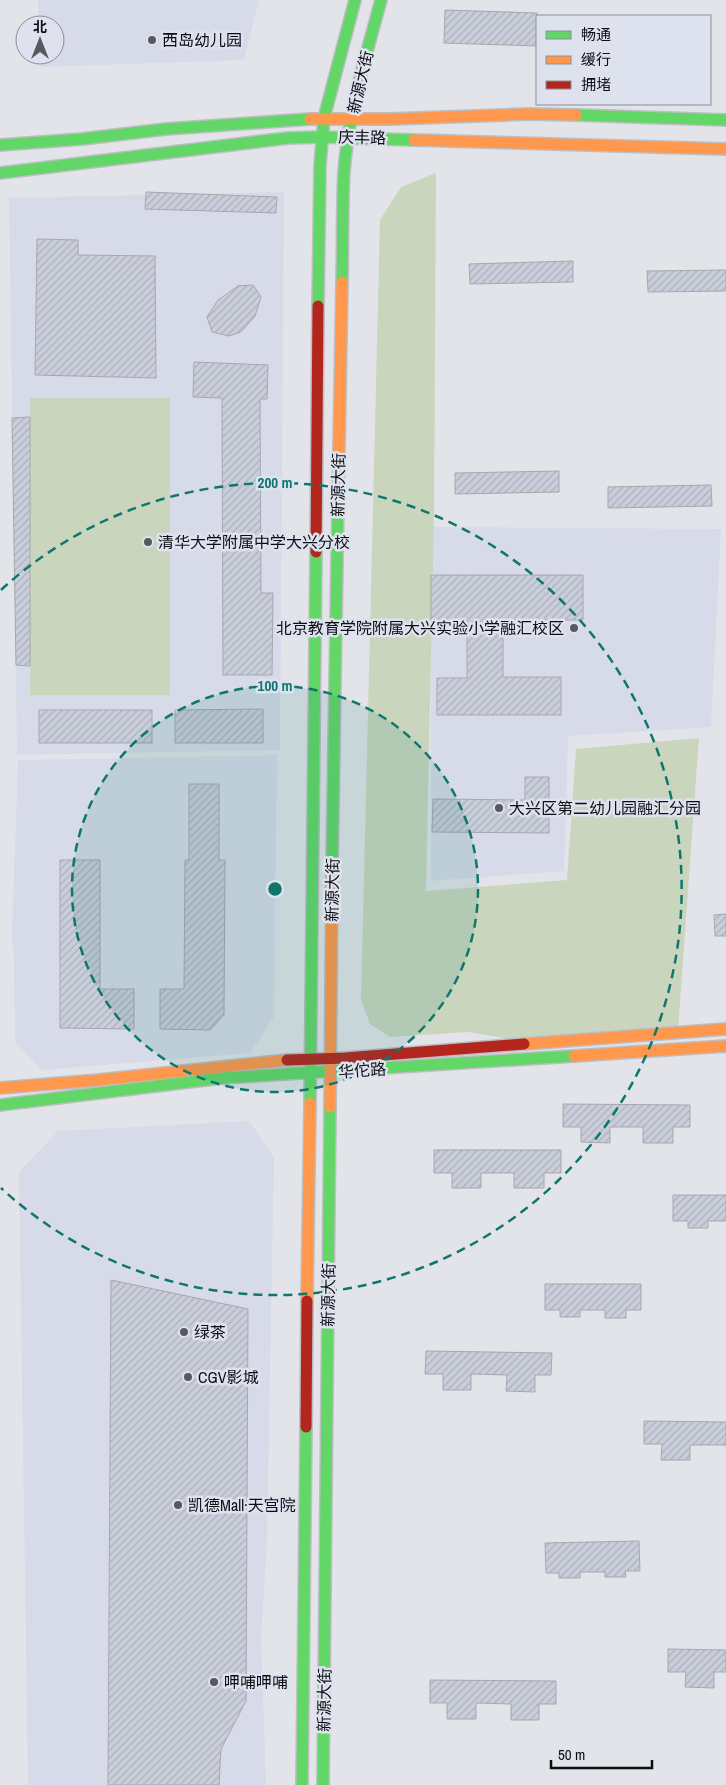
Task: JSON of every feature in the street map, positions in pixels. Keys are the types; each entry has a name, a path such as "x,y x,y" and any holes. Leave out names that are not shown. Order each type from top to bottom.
{"main road":[{"name":"新源大街","path":"302,1785 320,165 324,118 355,0"},
{"name":"新源大街","path":"323,1785 330,1058 344,181 348,136 357,92 381,0"},
{"name":"庆丰路","path":"0,145 82,139 166,129 324,118 390,119 528,114 726,120"},
{"name":"庆丰路","path":"0,173 288,138 348,136 527,144 726,149"},
{"name":"华佗路","path":"0,1088 99,1080 277,1060 330,1058 726,1030"},
{"name":"华佗路","path":"0,1105 222,1078 726,1046"}],"shaded area":[{"name":"西岛幼儿园","path":"38,0 259,0 244,60 40,67 40,65 65,65 65,15 39,15"},
{"name":"清华大学附属中学大兴分校","path":"284,192 280,750 17,755 9,198"},
{"name":"北京教育学院附属大兴实验小学融汇校区","path":"431,527 721,529 711,727 568,736 564,871 431,881"},
{"path":"277,755 274,1017 250,1053 42,1070 15,1042 12,935 18,760"},
{"path":"249,1121 274,1157 267,1541 261,1638 266,1785 28,1785 19,1172 58,1131"}],"green space":[{"path":"436,173 434,514 426,891 567,880 576,749 699,738 678,1030 535,1043 468,1032 390,1037 370,1024 361,1000 380,220 401,187"},
{"path":"30,398 170,398 170,695 30,695"}],"building":[{"path":"445,10 537,13 536,46 444,43"},
{"path":"146,192 277,197 276,213 145,209"},
{"path":"37,239 78,240 78,255 155,256 156,378 35,375"},
{"path":"573,261 573,282 470,284 469,264"},
{"path":"726,270 726,291 648,292 647,271"},
{"path":"253,285 261,297 255,316 241,332 229,336 212,332 207,317 218,300 238,286"},
{"path":"194,362 268,365 267,399 260,399 261,593 273,593 272,675 223,675 222,398 193,397"},
{"path":"30,417 30,666 16,665 12,418"},
{"path":"559,471 559,492 455,494 455,473"},
{"path":"711,485 712,506 608,508 608,487"},
{"path":"431,575 583,575 583,620 503,620 503,677 561,677 561,715 437,715 437,678 467,678 467,621 431,621"},
{"path":"263,709 263,743 175,743 175,710"},
{"path":"39,710 152,710 152,743 39,743"},
{"path":"525,777 549,777 549,833 432,832 433,799 525,800"},
{"path":"189,784 219,784 219,860 225,860 224,1015 210,1030 160,1029 160,989 184,989 185,860 189,860"},
{"path":"60,860 100,860 100,989 134,989 134,1029 60,1028"},
{"path":"726,914 726,936 715,936 714,915"},
{"path":"563,1104 690,1105 690,1127 673,1127 673,1143 643,1143 643,1127 610,1127 610,1143 581,1142 581,1127 563,1127"},
{"path":"434,1150 561,1150 561,1173 544,1173 544,1188 514,1188 514,1173 481,1173 481,1188 452,1188 452,1173 434,1173"},
{"path":"673,1195 726,1195 726,1221 708,1221 708,1228 688,1228 688,1221 673,1221"},
{"name":"凯德Mall·天宫院","path":"111,1280 248,1309 246,1701 221,1749 219,1785 108,1785"},
{"path":"545,1284 641,1284 641,1310 626,1310 626,1318 605,1318 605,1310 580,1310 580,1317 560,1317 560,1310 545,1310"},
{"path":"426,1351 552,1353 551,1375 535,1375 535,1392 506,1391 507,1375 471,1374 471,1390 443,1390 443,1374 425,1374"},
{"path":"644,1421 726,1422 726,1445 690,1445 690,1460 661,1460 662,1444 644,1444"},
{"path":"639,1541 640,1571 625,1571 626,1577 605,1577 605,1572 580,1572 580,1578 559,1578 559,1573 546,1573 545,1543"},
{"path":"668,1649 726,1650 726,1672 714,1672 714,1688 685,1687 686,1672 668,1672"},
{"path":"430,1680 556,1681 556,1704 539,1704 539,1720 511,1720 511,1704 476,1703 476,1719 447,1719 447,1703 430,1703"}],"traffic: fast":[{"path":"318,306 320,165 324,118 355,0"},
{"path":"342,282 343,186 346,150 358,85 381,0"},
{"path":"576,115 726,120"},
{"path":"0,145 82,139 166,129 310,119"},
{"path":"0,173 288,138 322,137 414,140"},
{"path":"332,866 338,501"},
{"path":"310,1103 316,552"},
{"path":"0,1105 222,1078 574,1056"},
{"path":"323,1785 330,1107"},
{"path":"302,1785 306,1427"}],"traffic: slow":[{"path":"310,119 390,119 528,114 576,115"},
{"path":"414,140 726,149"},
{"path":"338,501 342,282"},
{"path":"330,1107 332,866"},
{"path":"524,1044 726,1029"},
{"path":"574,1056 726,1046"},
{"path":"0,1088 99,1080 287,1060"},
{"path":"307,1301 310,1103"}],"traffic: jam":[{"path":"316,552 318,306"},
{"path":"287,1060 345,1058 524,1044"},
{"path":"306,1427 307,1301"}],"place":[{"name":"西岛幼儿园","path":"152,40"},
{"name":"清华大学附属中学大兴分校","path":"148,542"},
{"name":"北京教育学院附属大兴实验小学融汇校区","path":"574,628"},
{"name":"大兴区第二幼儿园融汇分园","path":"499,808"},
{"name":"绿茶","path":"184,1332"},
{"name":"CGV影城","path":"188,1377"},
{"name":"凯德Mall·天宫院","path":"178,1505"},
{"name":"呷哺呷哺","path":"214,1682"}]}
